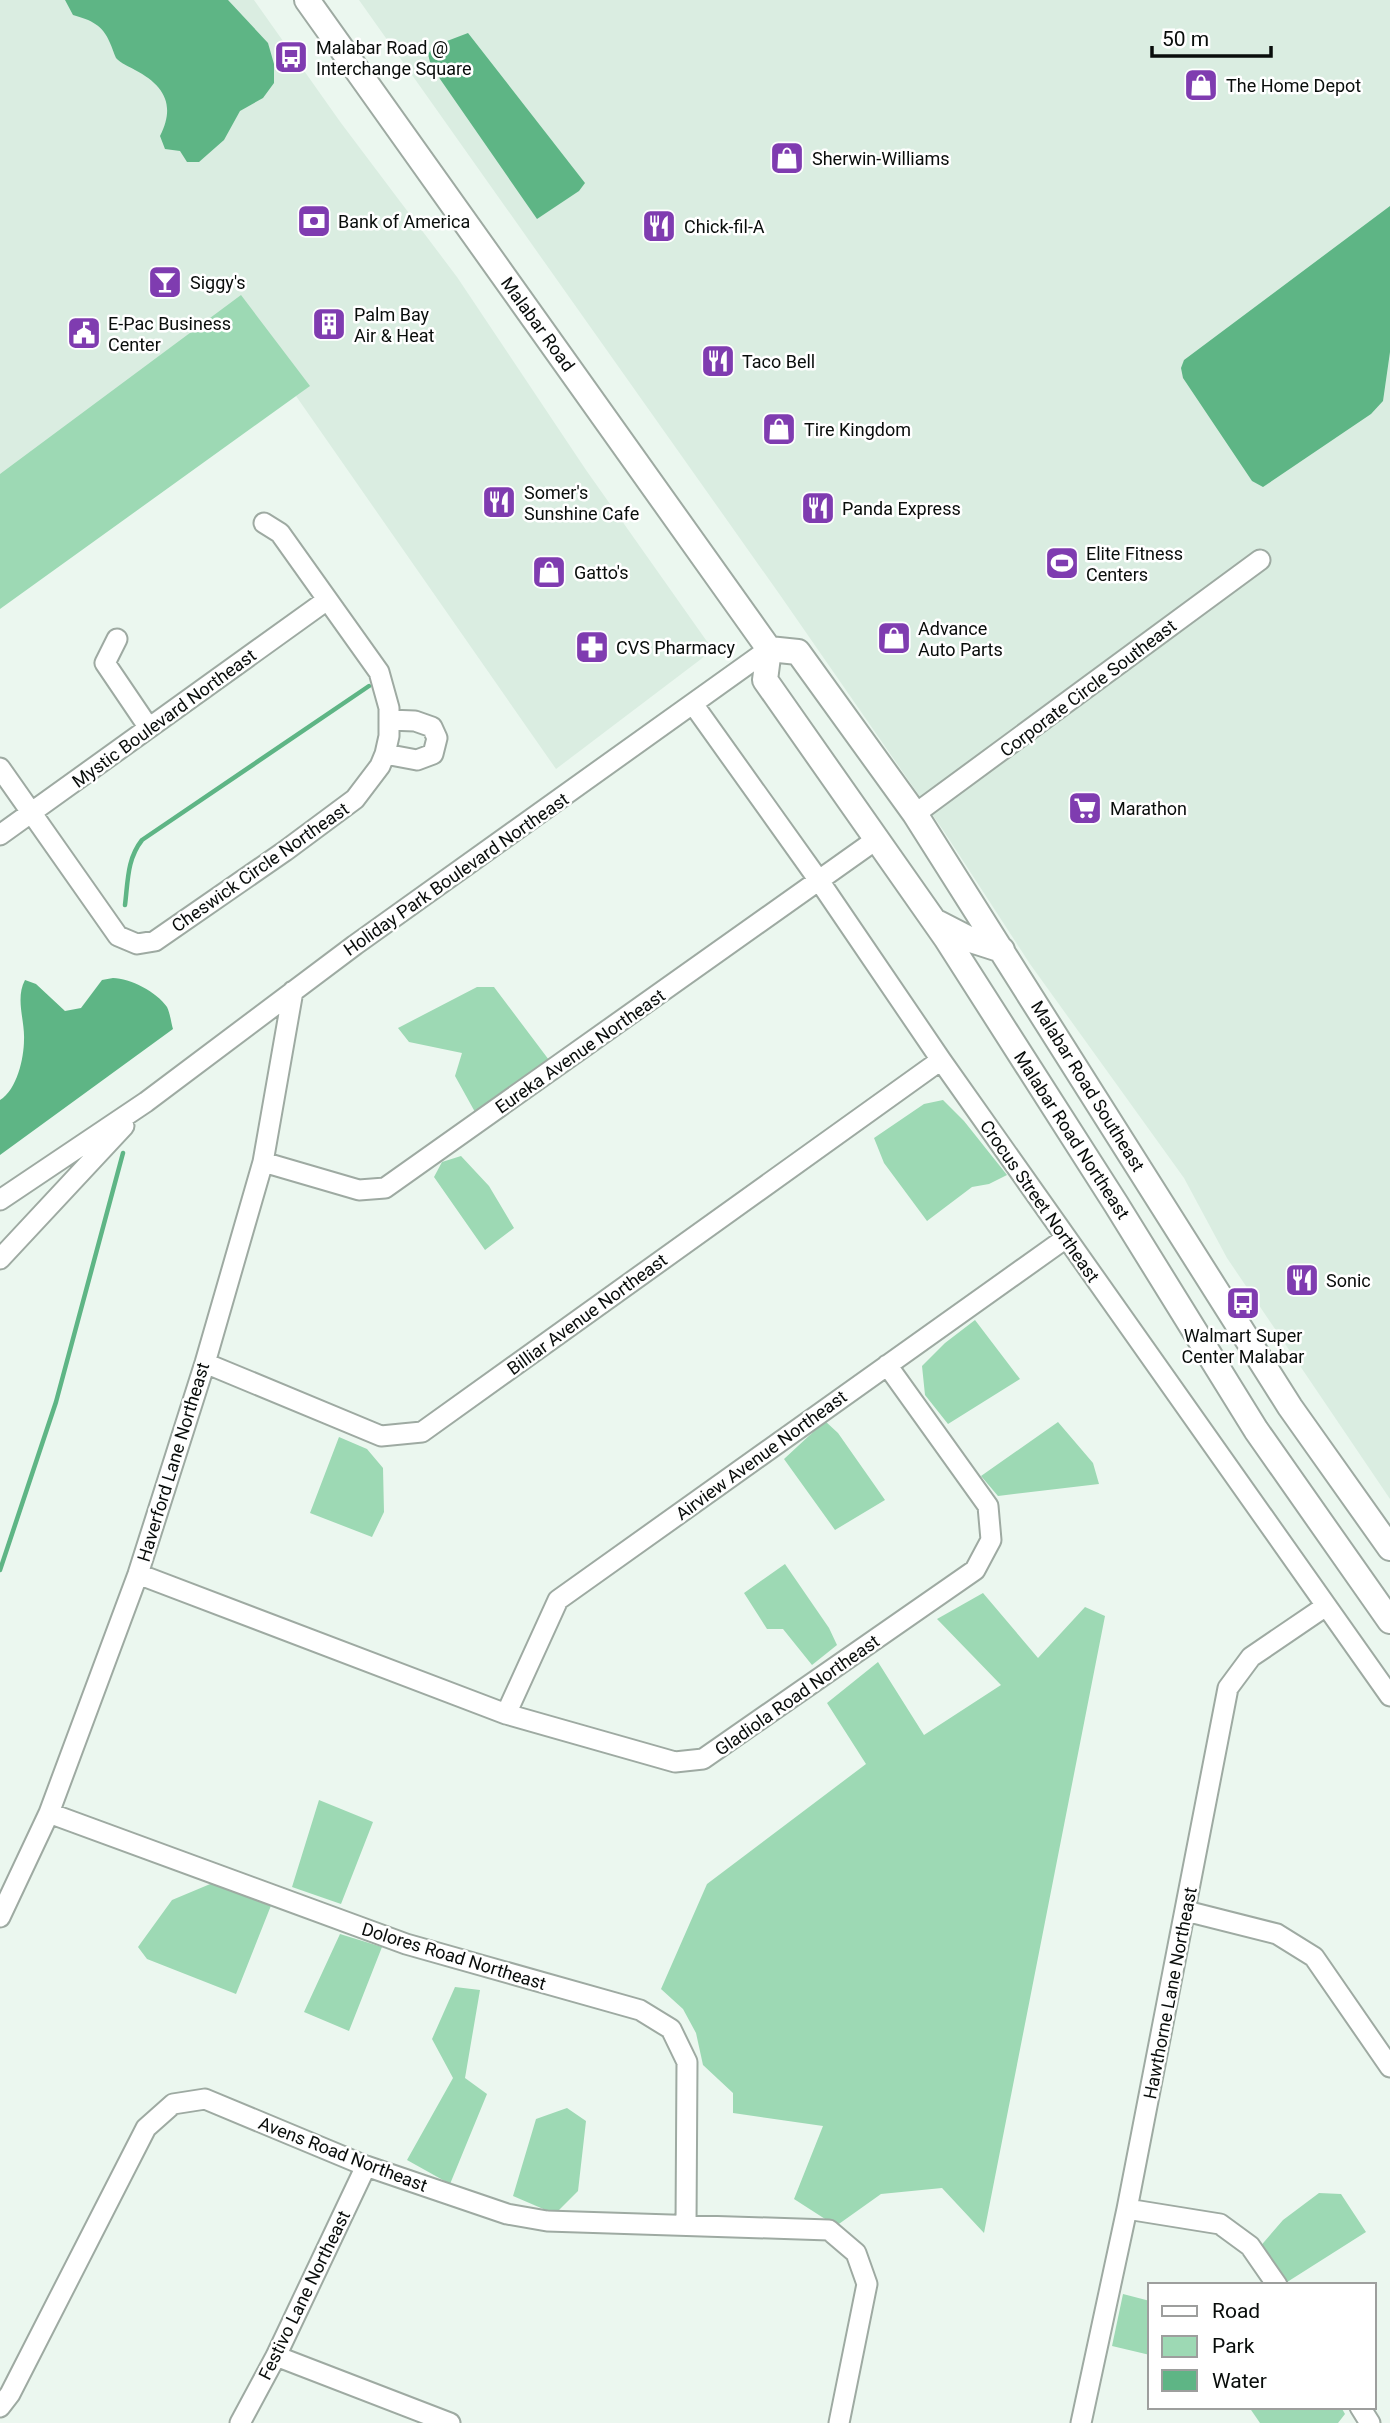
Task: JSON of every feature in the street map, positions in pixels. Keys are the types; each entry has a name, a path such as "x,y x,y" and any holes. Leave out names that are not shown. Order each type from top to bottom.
{"main road":[{"name":"Malabar Road","path":"307,0 769,649"},
{"name":"Malabar Road Southeast","path":"769,649 798,652 915,814 1290,1407 1390,1548"},
{"name":"Malabar Road Northeast","path":"769,649 765,680 934,921 1109,1192 1256,1430 1390,1621"},
{"path":"934,921 971,940 1002,950"}],"street":[{"name":"Cheswick Circle Northeast","path":"0,768 118,936 137,944 155,941 355,799 380,766 389,736 389,708 379,672 279,533 264,523"},
{"name":"Corporate Circle Southeast","path":"915,814 1260,560"},
{"name":"Mystic Boulevard Northeast","path":"0,835 327,600"},
{"path":"117,639 105,663 149,728"},
{"name":"Holiday Park Boulevard Northeast","path":"0,1200 146,1102 293,991 769,649"},
{"name":"Crocus Street Northeast","path":"693,704 1390,1696"},
{"path":"385,754 417,760 433,754 437,738 432,727 415,721 389,720"},
{"name":"Eureka Avenue Northeast","path":"263,1162 359,1190 385,1188 877,839"},
{"name":"Haverford Lane Northeast","path":"0,1917 48,1813 138,1574 205,1363 263,1162 293,991"},
{"name":"Billiar Avenue Northeast","path":"205,1363 381,1436 422,1432 941,1060"},
{"name":"Holiday Park Boulevard Northeast","path":"0,1259 146,1102"},
{"name":"Airview Avenue Northeast","path":"506,1714 558,1600 1066,1238"},
{"name":"Gladiola Road Northeast","path":"138,1574 506,1714 675,1762 704,1759 975,1570 991,1540 988,1506 887,1365"},
{"name":"Hawthorne Lane Northeast","path":"1081,2423 1127,2209 1228,1688 1251,1657 1326,1606"},
{"name":"Dolores Road Northeast","path":"48,1813 406,1944 640,2010 671,2029 687,2062 686,2225"},
{"path":"1186,1910 1277,1934 1314,1957 1390,2067"},
{"name":"Avens Road Northeast","path":"0,2407 10,2394 146,2128 173,2104 205,2099 366,2166 507,2214 547,2221 829,2230 856,2253 866,2284 839,2423"},
{"name":"Festivo Lane Northeast","path":"240,2423 276,2356 366,2166"},
{"path":"1127,2209 1220,2224 1250,2246 1276,2283"},
{"path":"276,2356 450,2423"}],"shaded area":[{"path":"0,0 254,0 341,123 457,277 586,470 713,650 556,769 296,396 309,386 0,474"},
{"path":"359,0 1390,0 1390,1499 1227,1258 1184,1178 1030,964 943,830 780,595"}],"green space":[{"path":"241,295 310,386 0,609 0,474"},
{"path":"477,987 494,987 549,1060 475,1112 455,1076 462,1053 409,1042 398,1028"},
{"path":"943,1100 964,1121 1007,1175 989,1184 972,1187 927,1221 884,1163 874,1138 924,1104"},
{"path":"461,1156 489,1186 514,1228 485,1250 434,1177 442,1162"},
{"path":"975,1320 1020,1379 948,1424 925,1395 922,1366 945,1343"},
{"path":"825,1421 838,1433 885,1500 835,1530 784,1459"},
{"path":"1058,1422 1093,1463 1099,1484 998,1496 981,1476"},
{"path":"339,1437 367,1449 383,1468 384,1512 372,1537 310,1513"},
{"path":"785,1564 829,1628 837,1645 812,1665 783,1629 767,1629 744,1593"},
{"path":"983,1593 1038,1658 1085,1607 1105,1616 984,2233 942,2188 881,2194 836,2226 794,2199 823,2126 733,2113 733,2093 703,2065 696,2033 683,2009 661,1989 707,1884 866,1764 827,1703 878,1662 924,1735 1001,1685 937,1619"},
{"path":"319,1800 373,1822 341,1904 292,1887"},
{"path":"215,1882 272,1903 236,1994 147,1959 138,1947 172,1900"},
{"path":"340,1934 382,1947 349,2031 304,2012"},
{"path":"455,1987 480,1990 465,2078 487,2094 450,2184 407,2160 453,2078 432,2039"},
{"path":"567,2108 586,2121 578,2191 555,2214 513,2196 536,2119"},
{"path":"1319,2193 1341,2194 1366,2232 1283,2283 1258,2249 1283,2220"},
{"path":"1123,2294 1148,2300 1148,2355 1112,2346"},
{"path":"1250,2409 1342,2409 1345,2414 1338,2423 1260,2423"}],"water":[{"path":"65,0 228,0 268,43 274,64 274,83 263,98 240,111 224,140 199,162 187,162 180,151 165,149 160,136 165,125 167,105 160,89 145,76 118,60 104,32 91,21 73,15"},
{"path":"468,33 585,183 579,191 537,219 431,66 428,54 434,46"},
{"path":"1390,206 1390,352 1383,401 1371,414 1263,487 1252,481 1183,378 1181,368 1184,360"},
{"path":"113,978 135,983 163,1001 173,1029 0,1155 0,1100 11,1089 23,1056 21,995 25,980 36,984 65,1011 81,1008 102,980"}],"waterway":[{"path":"125,905 133,855 142,840 369,686"},
{"path":"0,1570 56,1402 123,1153"}],"place":[{"name":"Malabar Road @ Interchange Square","path":"291,57"},
{"name":"The Home Depot","path":"1201,85"},
{"name":"Sherwin-Williams","path":"787,158"},
{"name":"Bank of America","path":"314,221"},
{"name":"Chick-fil-A","path":"659,226"},
{"name":"Siggy's","path":"165,282"},
{"name":"Palm Bay Air & Heat","path":"329,324"},
{"name":"E-Pac Business Center","path":"84,333"},
{"name":"Taco Bell","path":"718,361"},
{"name":"Tire Kingdom","path":"779,429"},
{"name":"Somer's Sunshine Cafe","path":"499,502"},
{"name":"Panda Express","path":"818,508"},
{"name":"Elite Fitness Centers","path":"1062,563"},
{"name":"Gatto's","path":"549,572"},
{"name":"Advance Auto Parts","path":"894,638"},
{"name":"CVS Pharmacy","path":"592,647"},
{"name":"Marathon","path":"1085,808"},
{"name":"Sonic","path":"1302,1280"},
{"name":"Walmart Super Center Malabar","path":"1243,1303"}]}
